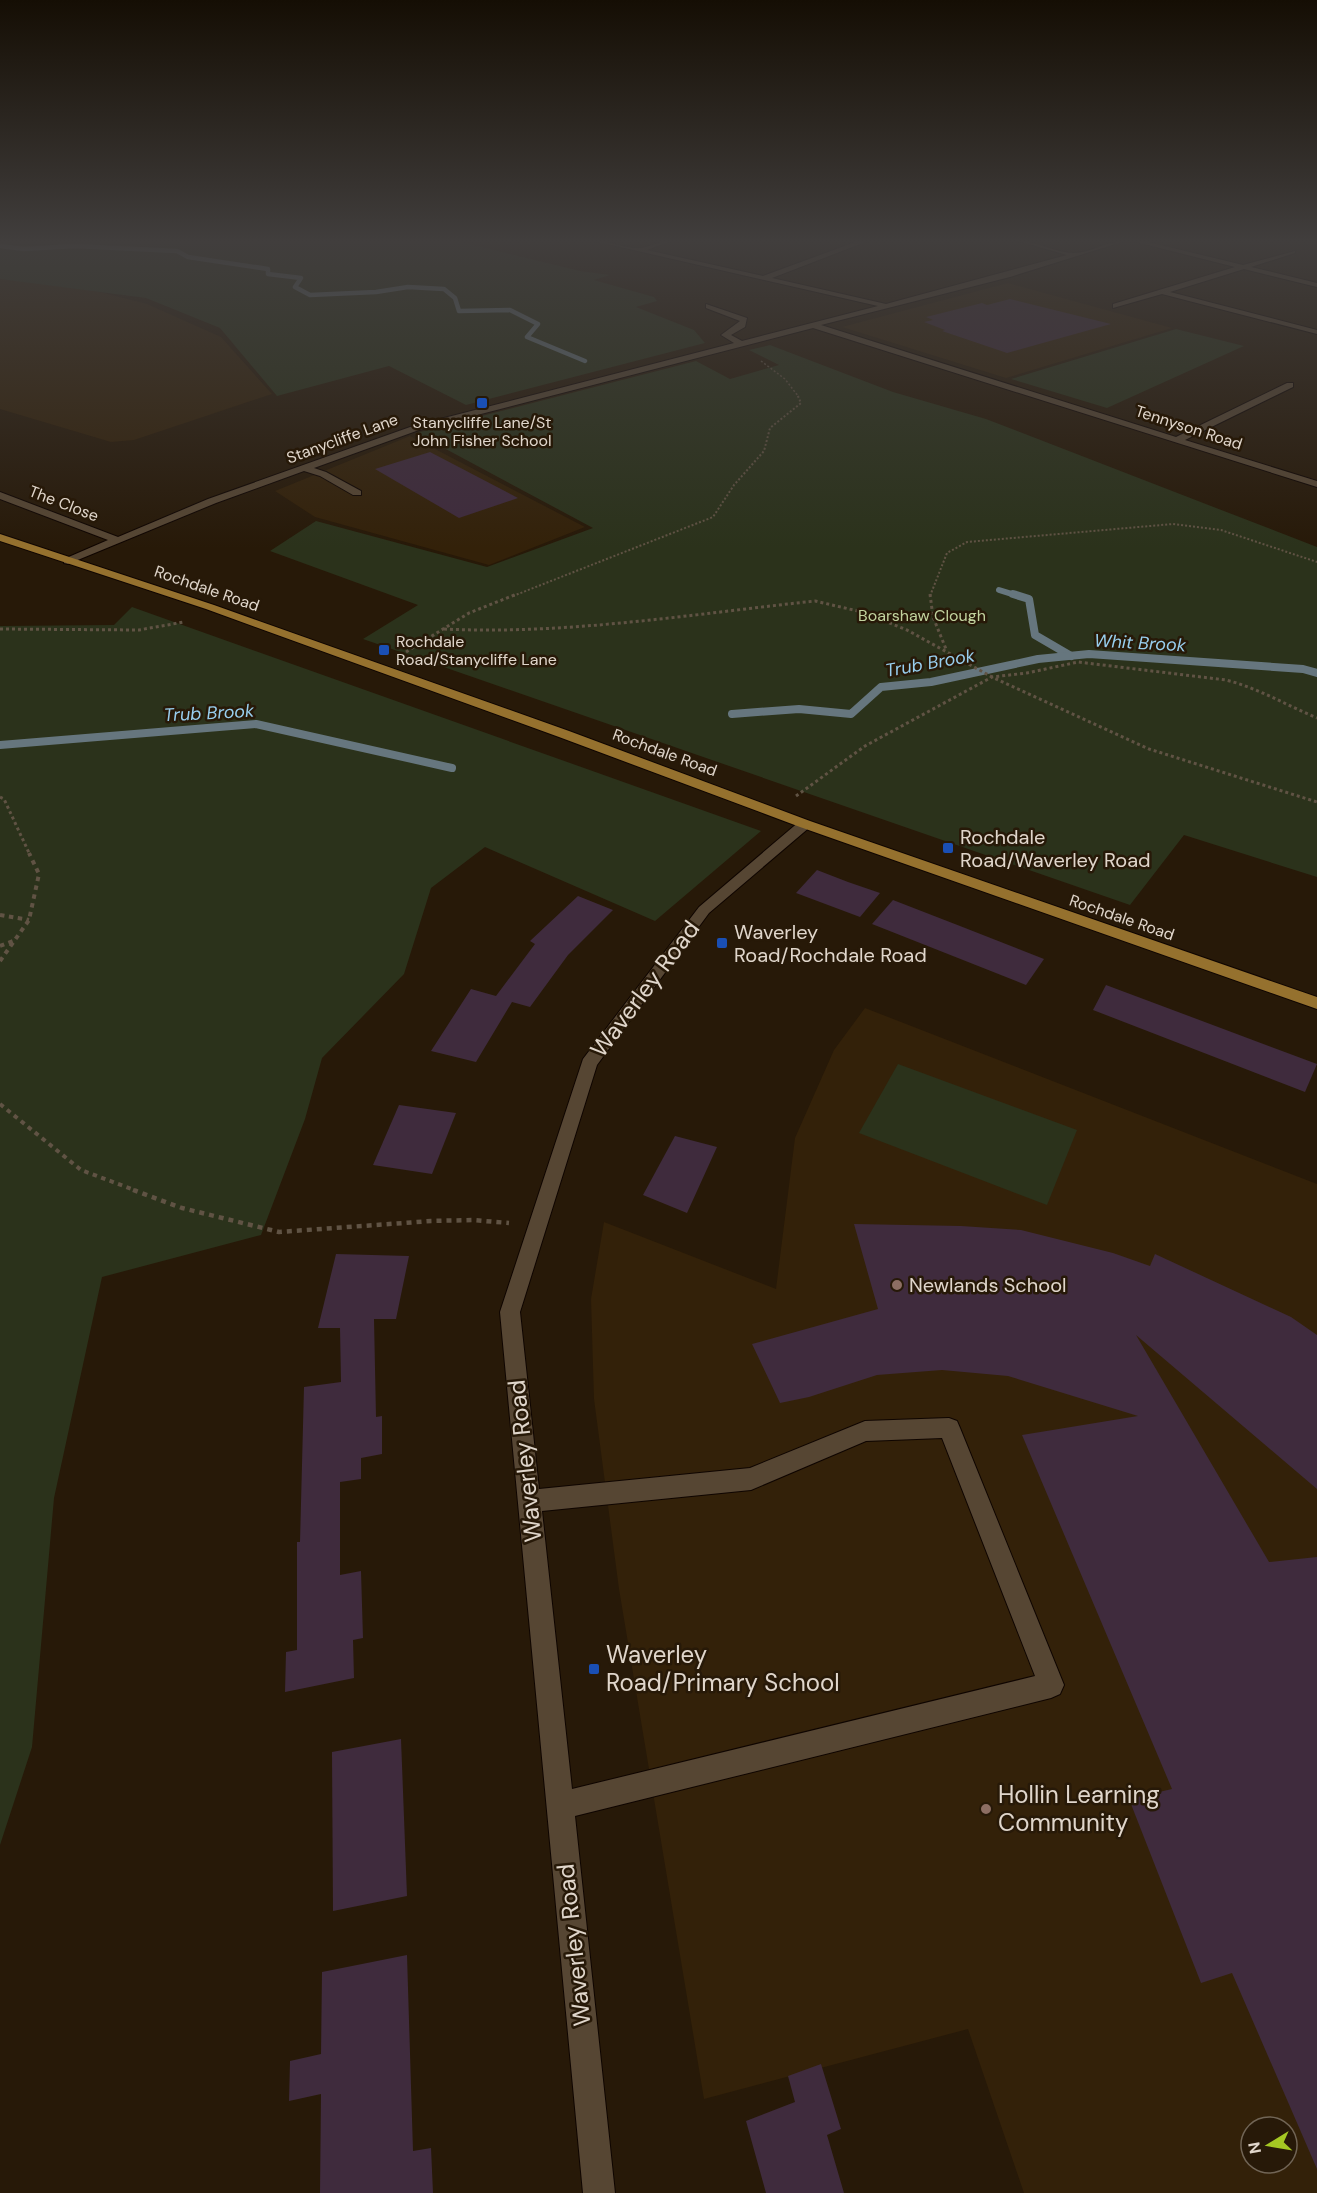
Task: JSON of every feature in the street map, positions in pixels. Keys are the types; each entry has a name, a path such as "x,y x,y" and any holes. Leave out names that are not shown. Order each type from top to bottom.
{"main road":[{"name":"Rochdale Road","path":"0,537 210,607 805,824 1317,1003"}],"street":[{"name":"Tennyson Road","path":"873,343 1317,484"},
{"name":"Stanycliffe Lane","path":"68,561 213,501 416,428 736,344"},
{"path":"1179,439 1290,385"},
{"path":"304,468 323,474 357,493"},
{"name":"The Close","path":"0,495 117,540"},
{"name":"Waverley Road","path":"599,2193 510,1311 589,1064 704,910 805,824"},
{"path":"529,1501 751,1479 865,1431 949,1428 1051,1685 560,1806"}],"path":[{"path":"380,668 469,613 713,518 734,485 764,451 770,428 801,403 795,388 772,367 736,344"},
{"path":"946,649 933,617 930,592 947,553 967,542 1173,524 1221,530 1317,562"},
{"path":"444,628 483,631 600,624 815,601 838,604 897,625 972,663 991,676 1149,749 1317,802"},
{"path":"0,628 139,630 180,624"},
{"path":"773,811 840,766 865,746 991,676 1028,673 1078,662 1132,670 1193,675 1250,686 1283,704 1317,718"},
{"path":"0,797 4,799 39,874 29,920 0,961"},
{"path":"0,915 29,920"},
{"path":"0,946 14,940"},
{"path":"0,1104 81,1170 182,1208 279,1232 462,1220 537,1225"}],"shaded area":[{"path":"0,343 227,343 272,394 134,440 111,442 0,409"},
{"path":"895,343 1121,343 1006,378"},
{"path":"410,436 585,527 489,565 315,517 275,491"},
{"name":"Hollin Learning Community","path":"865,1008 1317,1184 1317,2193 1024,2193 968,2029 704,2099 619,1589 594,1399 591,1299 604,1222 776,1289 795,1138 834,1050"}],"green space":[{"path":"233,343 704,343 466,405 389,366 277,396"},
{"path":"1129,343 1233,343 1244,346 1107,408 1011,379"},
{"name":"Boarshaw Clough","path":"770,345 893,392 986,419 1317,547 1317,877 1184,835 1130,905 363,639 418,605 270,551 316,521 487,567 593,528 416,433 696,361 730,379 779,365 749,350"},
{"path":"132,607 761,831 655,921 485,847 431,888 404,974 322,1058 305,1119 261,1235 102,1277 54,1498 32,1747 0,1845 0,626 114,625"},
{"path":"898,1064 1077,1130 1047,1205 859,1133"}],"building":[{"path":"978,343 1042,343 1007,353"},
{"path":"430,452 518,498 459,518 375,469"},
{"path":"817,870 880,893 860,917 796,893"},
{"path":"578,896 613,910 568,955 530,1007 512,1002 476,1062 431,1051 471,989 496,996 535,944 530,941"},
{"path":"893,900 1044,959 1026,985 872,924"},
{"path":"1106,985 1317,1064 1305,1092 1093,1010"},
{"path":"399,1105 456,1113 432,1174 373,1165"},
{"path":"675,1136 717,1147 687,1213 643,1195"},
{"path":"854,1224 961,1226 1021,1230 1113,1253 1150,1266 1155,1254 1291,1317 1317,1335 1317,1489 1136,1335 1269,1562 1317,1557 1317,2169 1299,2127 1299,2115 1294,2115 1232,1973 1201,1983 1129,1799 1172,1789 1022,1435 1138,1416 1008,1376 942,1370 877,1375 809,1397 780,1403 752,1344 878,1309"},
{"path":"336,1254 409,1256 396,1319 374,1319 376,1417 382,1416 382,1454 361,1458 361,1479 340,1482 340,1575 361,1571 363,1638 353,1640 354,1678 285,1692 286,1652 297,1650 297,1542 300,1542 304,1387 341,1382 340,1328 318,1328"},
{"path":"401,1739 407,1896 333,1911 332,1752"},
{"path":"407,1955 413,2151 431,2148 433,2193 320,2193 321,2094 289,2101 290,2061 321,2054 322,1972"},
{"path":"821,2064 841,2129 827,2135 844,2193 766,2193 746,2121 795,2102 788,2076"}],"waterway":[{"name":"Whit Brook","path":"542,343 585,361"},
{"name":"Whit Brook","path":"999,590 1018,596"},
{"name":"Whit Brook","path":"1013,594 1029,599 1035,635 1071,656"},
{"name":"Whit Brook","path":"1071,656 1089,654 1303,669 1317,673"},
{"name":"Trub Brook","path":"732,714 799,709 851,714 881,687 931,682 1038,659 1071,656"},
{"name":"Trub Brook","path":"0,745 256,724 452,768"}],"place":[{"name":"Stanycliffe Lane/St John Fisher School","path":"482,403"},
{"name":"Rochdale Road/Stanycliffe Lane","path":"384,650"},
{"name":"Rochdale Road/Waverley Road","path":"948,848"},
{"name":"Waverley Road/Rochdale Road","path":"722,943"},
{"name":"Newlands School","path":"897,1285"},
{"name":"Waverley Road/Primary School","path":"594,1669"},
{"name":"Hollin Learning Community","path":"986,1809"}]}
